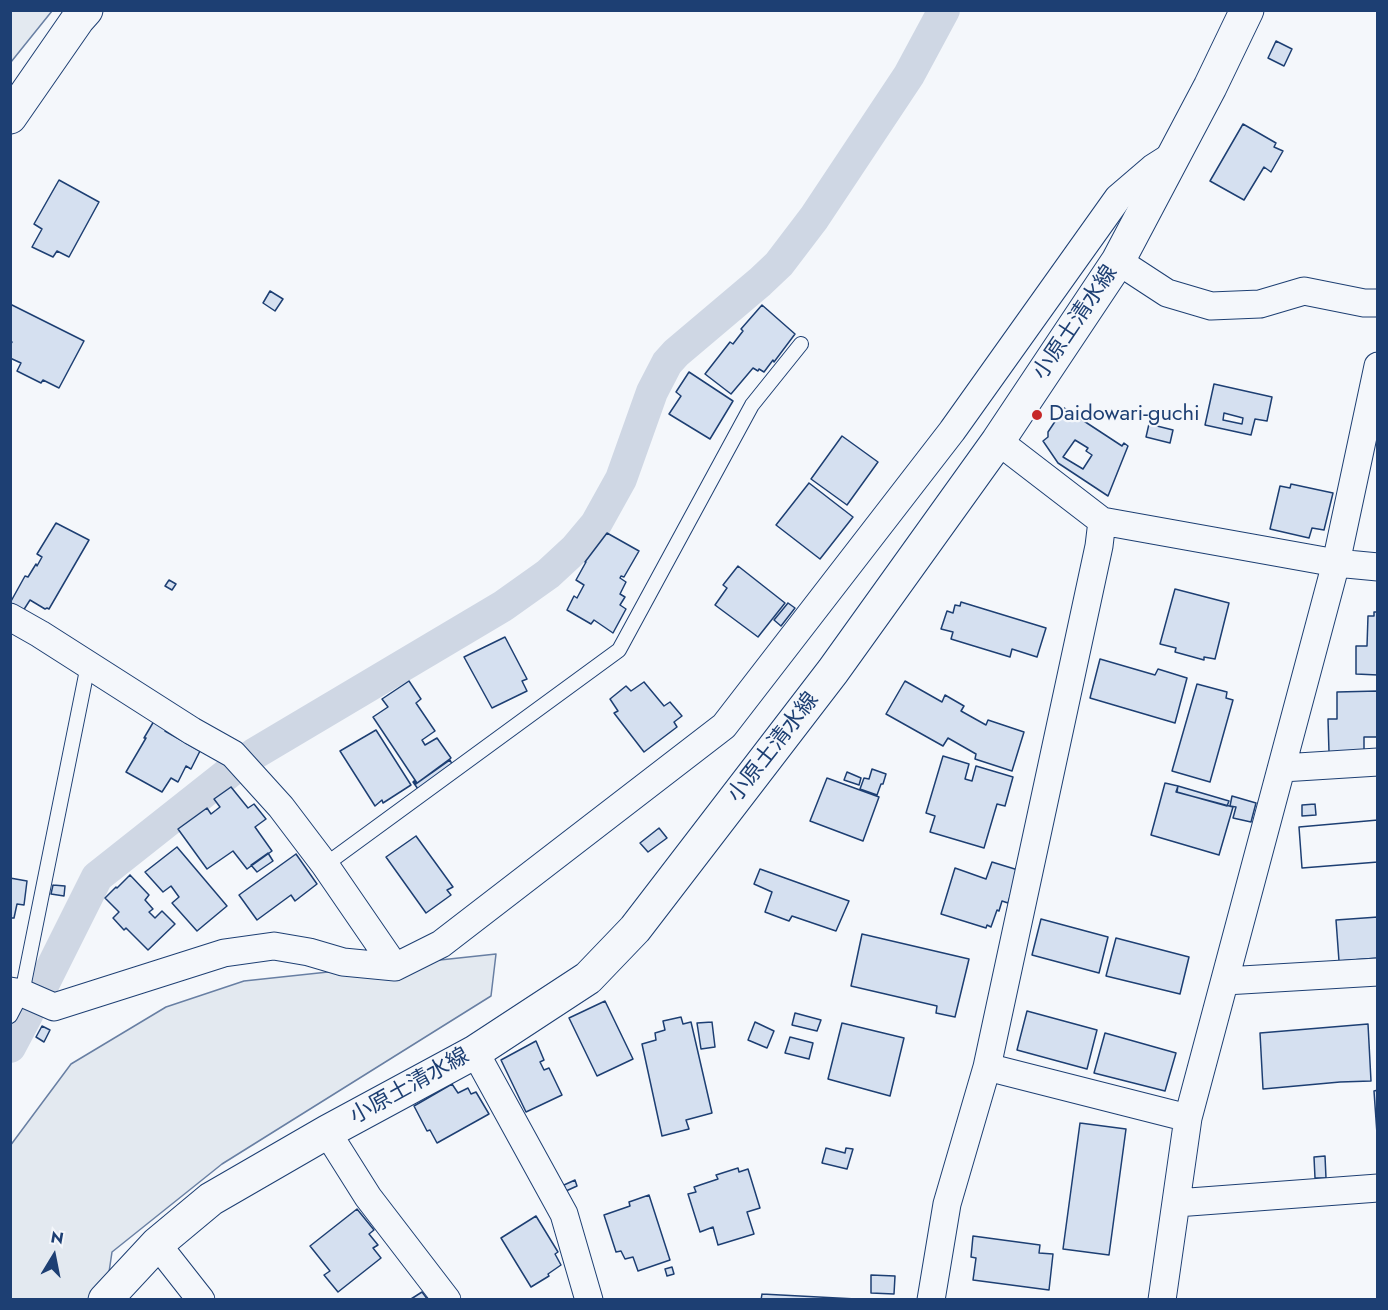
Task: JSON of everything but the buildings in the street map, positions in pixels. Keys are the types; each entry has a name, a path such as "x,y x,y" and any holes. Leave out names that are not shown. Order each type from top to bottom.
{"main road":[{"path":"10,117 86,10"},
{"name":"小原土清水線","path":"105,1299 157,1244 211,1199 327,1132 475,1052 588,978 635,928 833,671 998,441 1118,261 1210,87 1247,10"}],"street":[{"path":"14,1000 54,1006 224,953 274,946 309,952 342,962 395,967 441,944 724,726 952,430 1118,198 1176,153"},
{"path":"1118,261 1167,293 1211,306 1260,304 1304,291 1364,303 1377,303"},
{"path":"1162,1299 1188,1118 1336,563 1377,366"},
{"path":"998,441 1102,521 1336,563 1377,567"},
{"path":"931,1299 947,1204 987,1067 1099,546 1102,521"},
{"path":"10,617 192,731 233,754 281,807 325,865 395,967"},
{"path":"1282,768 1377,762"},
{"path":"1225,981 1377,972"},
{"path":"475,1052 564,1215 589,1299"},
{"path":"987,1067 1188,1118"},
{"path":"327,1132 368,1197 447,1299"},
{"path":"1176,1203 1377,1188"},
{"path":"157,1244 201,1299"}],"lane":[{"path":"325,865 619,650 752,405 801,344"},
{"path":"14,1000 88,665"}],"shaded area":[{"path":"10,11 52,11 11,62"},
{"path":"496,954 491,996 222,1164 112,1252 105,1299 11,1299 10,1146 71,1064 166,1007 244,981"}],"waterway":[{"path":"254,754 503,606 548,574 575,549 596,524 621,479 652,392 667,363 779,264 814,218 909,75 944,10"},
{"path":"42,987 97,877 236,767"},
{"path":"10,1047 28,1013"}],"place":[{"name":"Daidowari-guchi","path":"1037,415"}]}
